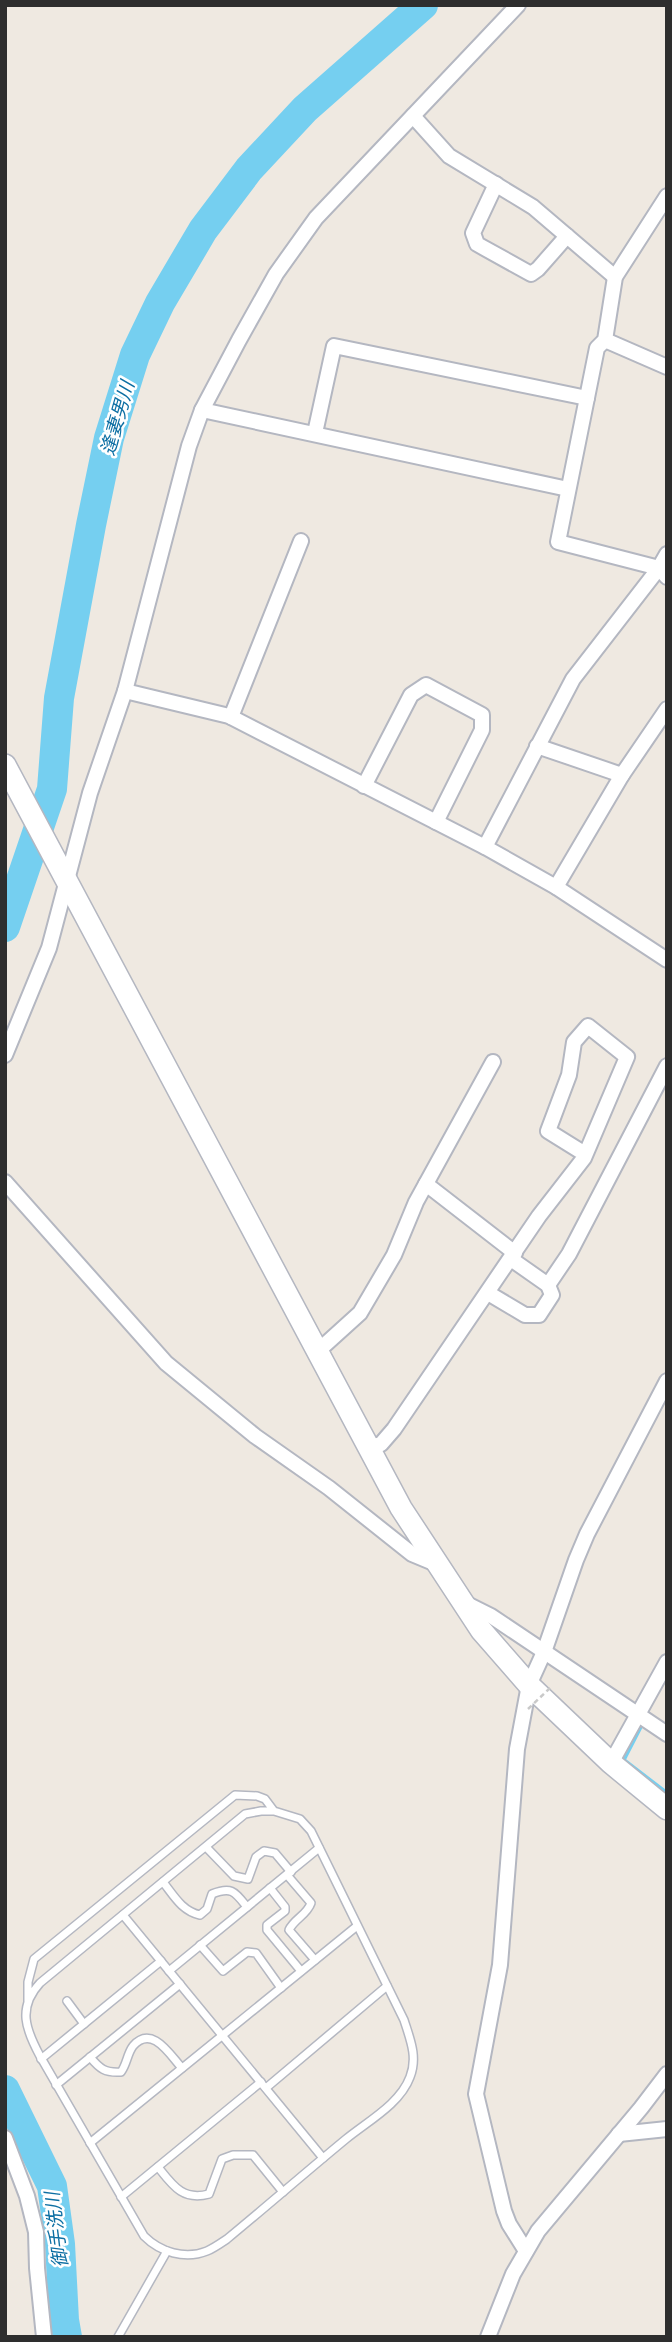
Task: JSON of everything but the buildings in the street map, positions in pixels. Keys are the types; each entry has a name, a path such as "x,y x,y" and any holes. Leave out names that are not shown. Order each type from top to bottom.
{"street":[{"path":"5,1055 49,948 65,875 125,691 186,459 202,410 276,274 316,218 518,5"},
{"path":"413,116 449,156 533,207 615,277"},
{"path":"496,184 473,233 477,244 531,274 568,236"},
{"path":"663,572 558,542 597,348 605,340 615,277 666,198"},
{"path":"605,340 667,367"},
{"path":"315,433 334,346 587,398"},
{"path":"202,410 568,489"},
{"path":"231,717 301,541"},
{"path":"485,847 573,679 663,572 667,554"},
{"path":"364,786 411,695 426,685 482,715 482,730 436,822"},
{"path":"125,691 231,717 485,847 556,887 667,960"},
{"path":"556,887 622,775 667,709"},
{"path":"537,746 622,775"},
{"path":"6,767 401,1508 436,1564 481,1630 539,1686 611,1763 667,1809"},
{"path":"369,1448 381,1444 394,1429 539,1216 585,1154 627,1057 588,1026 574,1042 569,1074 548,1131 585,1154"},
{"path":"318,1351 360,1313 394,1255 416,1202 493,1062"},
{"path":"548,1285 569,1254 667,1066"},
{"path":"5,1182 166,1363 255,1436 328,1488 412,1554 436,1564"},
{"path":"426,1184 548,1285 552,1295 539,1315 525,1315 488,1293"},
{"path":"526,2251 504,2211 476,2094 500,1965 517,1749 539,1686 544,1652 576,1560 667,1381"},
{"path":"461,1602 492,1616 667,1734"},
{"path":"611,1763 667,1662"},
{"path":"488,2337 513,2274 538,2231 667,2074"},
{"path":"619,2134 667,2129"},
{"path":"5,2138 27,2196 36,2232 44,2337"}],"lane":[{"path":"28,2002 40,1983 245,1814 274,1811 300,1819 311,1831 404,2020 413,2048 414,2064 411,2076 395,2100 227,2239 207,2252 185,2256 154,2246 144,2236 29,2037 25,2019 28,1982 34,1959 224,1802 235,1795 257,1796 265,1799 274,1811"},
{"path":"206,1847 234,1876 248,1878 256,1857 264,1850 275,1853 311,1903 309,1910 292,1924 289,1930 315,1960"},
{"path":"169,1970 319,1848"},
{"path":"163,1882 184,1910 192,1914 200,1915 207,1909 212,1894 225,1889 230,1890 247,1907"},
{"path":"271,1888 285,1911 267,1925 267,1930 301,1972"},
{"path":"123,1915 323,2158"},
{"path":"90,2143 357,1926"},
{"path":"200,1945 223,1971 247,1952 256,1953 281,1987"},
{"path":"41,2059 161,1961"},
{"path":"56,2085 180,1984"},
{"path":"121,2197 387,1986"},
{"path":"67,2001 84,2024"},
{"path":"90,2057 99,2069 109,2073 121,2072 135,2044 146,2038 159,2041 182,2068"},
{"path":"158,2166 183,2194 198,2197 209,2194 222,2159 233,2155 254,2155 283,2192"},
{"path":"118,2337 166,2250"}],"path":[{"path":"528,1709 539,1686"}],"waterway":[{"name":"逢妻男川","path":"5,927 52,789 59,698 91,525 109,438 135,355 160,303 203,230 249,169 305,109 423,5"},
{"path":"641,1725 623,1760 666,1793"},
{"name":"御手洗川","path":"5,2090 52,2186 60,2244 67,2337"}]}
